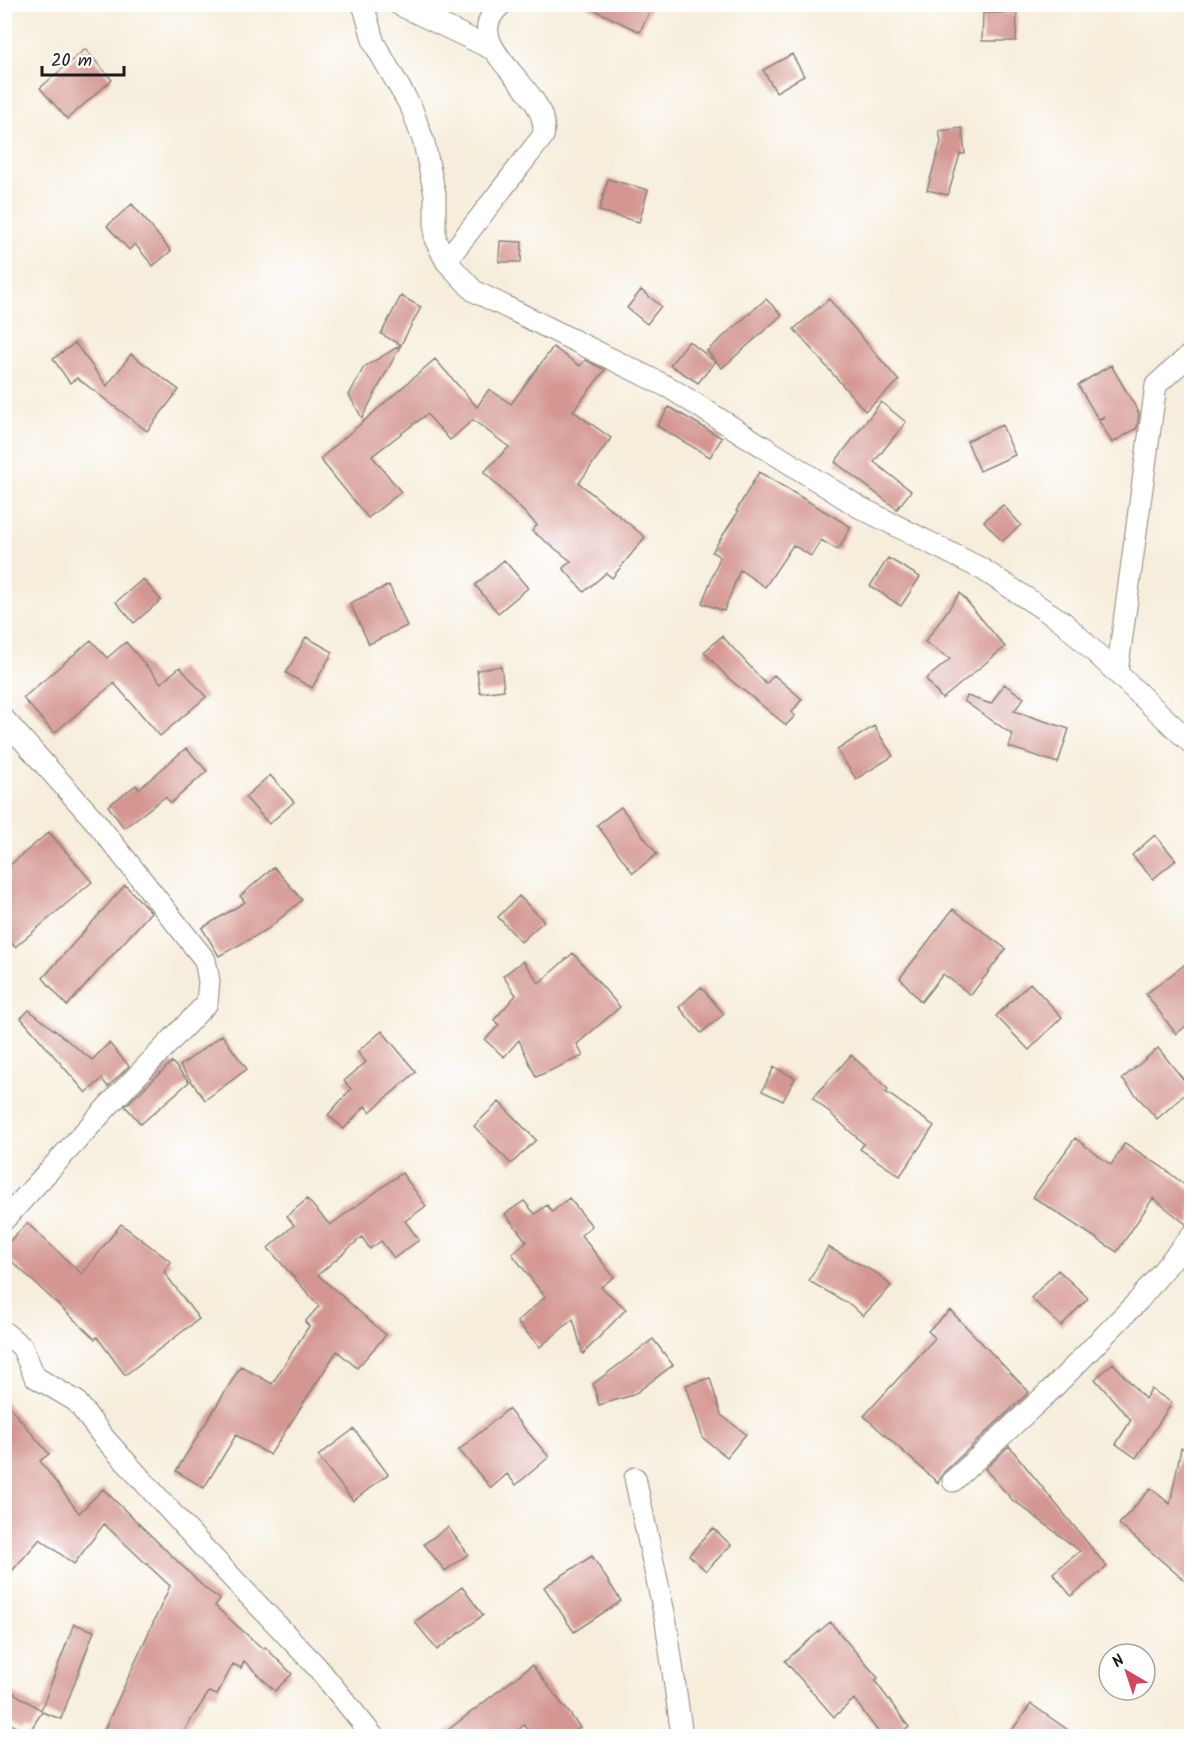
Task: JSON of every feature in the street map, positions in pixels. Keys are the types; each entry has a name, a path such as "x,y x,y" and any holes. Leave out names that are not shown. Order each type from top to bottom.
{"street":[{"path":"363,4 374,43 412,110 424,143 435,194 435,239 446,261 474,291 670,388 859,507 982,569 1063,622 1191,744"},
{"path":"398,4 492,48"},
{"path":"446,261 543,136 545,127 526,87 492,48 486,34 489,22 502,4"},
{"path":"1117,673 1156,385 1191,353"},
{"path":"4,719 96,822 191,941 205,960 209,981 207,1003 109,1105 4,1220"},
{"path":"953,1481 1084,1357 1138,1301 1191,1235"},
{"path":"4,1332 22,1347 35,1377 76,1401 105,1439 201,1545 317,1667 373,1737"},
{"path":"635,1478 666,1622 682,1737"}],"building":[{"path":"582,4 653,4 640,32"},
{"path":"983,13 1017,13 1016,41 982,41"},
{"path":"85,49 112,80 67,119 40,88"},
{"path":"792,54 804,76 776,92 763,70"},
{"path":"962,128 965,154 960,154 948,195 927,190 941,142 939,131"},
{"path":"608,179 648,190 639,222 599,211"},
{"path":"132,204 171,251 153,266 135,244 129,250 107,226"},
{"path":"500,241 522,242 521,262 499,262"},
{"path":"641,290 661,306 647,324 627,308"},
{"path":"401,296 421,307 401,345 381,334"},
{"path":"766,299 782,315 722,368 707,351"},
{"path":"829,299 899,381 865,411 794,329"},
{"path":"689,341 715,362 698,383 670,365"},
{"path":"75,343 107,386 131,354 179,390 147,431 77,378 70,383 53,359"},
{"path":"401,345 362,418 349,395 364,367"},
{"path":"553,347 580,366 585,360 605,370 573,411 611,438 579,483 645,537 612,578 606,573 584,592 563,568 571,561 532,531 537,525 484,472 509,447 473,420 450,440 427,414 372,456 401,492 368,518 320,459 435,359 477,407 489,389 511,404"},
{"path":"1111,365 1139,413 1137,428 1112,443 1099,421 1105,416 1098,419 1078,385"},
{"path":"881,402 906,422 874,462 911,491 897,509 835,462"},
{"path":"669,407 722,438 710,457 657,426"},
{"path":"1002,425 1015,455 980,471 967,441"},
{"path":"759,472 851,527 838,550 821,540 811,556 793,545 765,587 740,570 724,611 702,603 720,557 712,552 738,512 736,511"},
{"path":"1003,505 1021,525 1002,541 984,521"},
{"path":"888,558 920,577 901,606 870,586"},
{"path":"504,560 528,588 498,613 475,585"},
{"path":"143,579 161,600 134,623 116,602"},
{"path":"389,585 407,626 369,644 350,603"},
{"path":"960,593 1005,647 942,699 926,679 950,659 925,642"},
{"path":"722,636 766,684 774,675 802,699 792,712 795,716 786,725 727,677 704,652"},
{"path":"306,637 333,652 312,688 286,673"},
{"path":"91,640 107,658 126,642 161,683 180,667 206,697 160,736 114,683 54,733 23,698"},
{"path":"501,666 504,690 480,693 477,670"},
{"path":"1004,684 1024,698 1014,711 1069,729 1058,763 1009,747 1013,735 964,701 967,696 991,704"},
{"path":"874,726 893,756 856,779 837,750"},
{"path":"186,748 207,771 171,803 165,797 124,828 108,806 136,785 139,789"},
{"path":"270,775 294,802 269,824 245,797"},
{"path":"621,807 657,854 633,873 597,825"},
{"path":"49,832 92,882 15,947 4,935 4,870"},
{"path":"1155,835 1176,860 1153,879 1132,855"},
{"path":"274,867 302,900 268,929 219,956 202,928 245,902 240,896"},
{"path":"125,885 151,912 67,1006 43,978"},
{"path":"519,896 544,921 521,942 498,917"},
{"path":"953,909 1006,949 971,995 943,974 921,1002 900,978"},
{"path":"573,953 620,1007 577,1044 583,1056 536,1077 519,1040 504,1057 485,1040 499,1025 494,1020 516,995 503,976 523,961 539,983"},
{"path":"1191,960 1191,1022 1176,1034 1146,994"},
{"path":"1030,983 1062,1017 1029,1050 996,1016"},
{"path":"701,987 724,1014 701,1033 679,1007"},
{"path":"29,1010 92,1060 109,1043 129,1066 108,1087 102,1079 86,1093 21,1018"},
{"path":"382,1031 416,1072 370,1112 365,1106 344,1129 328,1115 351,1089 344,1081 366,1062 357,1052"},
{"path":"222,1035 247,1069 205,1100 180,1066"},
{"path":"1158,1048 1191,1089 1157,1119 1122,1079"},
{"path":"851,1055 888,1089 886,1092 934,1126 900,1176 860,1149 864,1144 813,1098"},
{"path":"172,1062 189,1082 141,1124 125,1106"},
{"path":"774,1067 795,1078 783,1101 762,1091"},
{"path":"499,1102 536,1140 511,1164 474,1126"},
{"path":"1075,1138 1111,1165 1125,1143 1162,1167 1191,1190 1191,1223 1186,1224 1153,1198 1117,1252 1033,1197"},
{"path":"402,1173 426,1206 405,1221 419,1240 394,1258 381,1241 370,1249 362,1237 318,1275 386,1335 357,1368 337,1351 270,1455 236,1435 204,1488 176,1471 241,1366 272,1384 309,1326 305,1322 319,1306 268,1248 294,1225 287,1216 307,1199 330,1225"},
{"path":"569,1198 592,1226 581,1235 614,1277 601,1287 626,1309 583,1354 573,1319 540,1347 517,1322 545,1297 512,1254 527,1242 505,1214 524,1201 535,1214 547,1205 552,1212"},
{"path":"27,1223 82,1274 121,1224 171,1262 164,1272 199,1319 125,1375 97,1337 95,1339 4,1254 4,1247"},
{"path":"828,1247 878,1274 891,1286 863,1316 851,1305 809,1281"},
{"path":"1058,1270 1088,1298 1061,1326 1031,1298"},
{"path":"950,1310 1029,1392 944,1472 938,1483 864,1416 935,1338 928,1331"},
{"path":"653,1339 673,1365 633,1395 599,1405 593,1384"},
{"path":"1113,1363 1145,1399 1151,1389 1172,1403 1136,1458 1116,1444 1131,1420 1095,1379"},
{"path":"710,1378 721,1415 746,1434 727,1457 703,1438 686,1385"},
{"path":"4,1400 49,1454 40,1461 79,1513 103,1489 206,1589 220,1599 215,1606 263,1649 265,1647 292,1674 275,1691 244,1661 241,1668 233,1664 217,1695 209,1692 180,1737 101,1737 170,1586 104,1524 74,1564 40,1539 4,1580"},
{"path":"508,1409 549,1457 516,1485 507,1474 491,1488 459,1450"},
{"path":"354,1429 388,1474 353,1501 318,1456"},
{"path":"1009,1446 1107,1567 1071,1596 1053,1573 1080,1551 1015,1503 985,1469"},
{"path":"1181,1448 1191,1449 1191,1586 1119,1524 1151,1488 1170,1504"},
{"path":"448,1527 468,1554 445,1571 424,1544"},
{"path":"713,1528 731,1545 706,1571 689,1555"},
{"path":"592,1556 621,1601 574,1632 544,1587"},
{"path":"462,1587 483,1615 437,1650 415,1622"},
{"path":"830,1622 878,1678 875,1681 909,1727 896,1737 882,1737 854,1699 834,1717 785,1661"},
{"path":"74,1624 94,1631 61,1719 42,1712 30,1731 24,1728 22,1731 4,1720 4,1687 41,1710"},
{"path":"532,1665 580,1727 568,1737 533,1737 524,1725 510,1737 439,1737"},
{"path":"1031,1704 1078,1737 1007,1737"}]}
